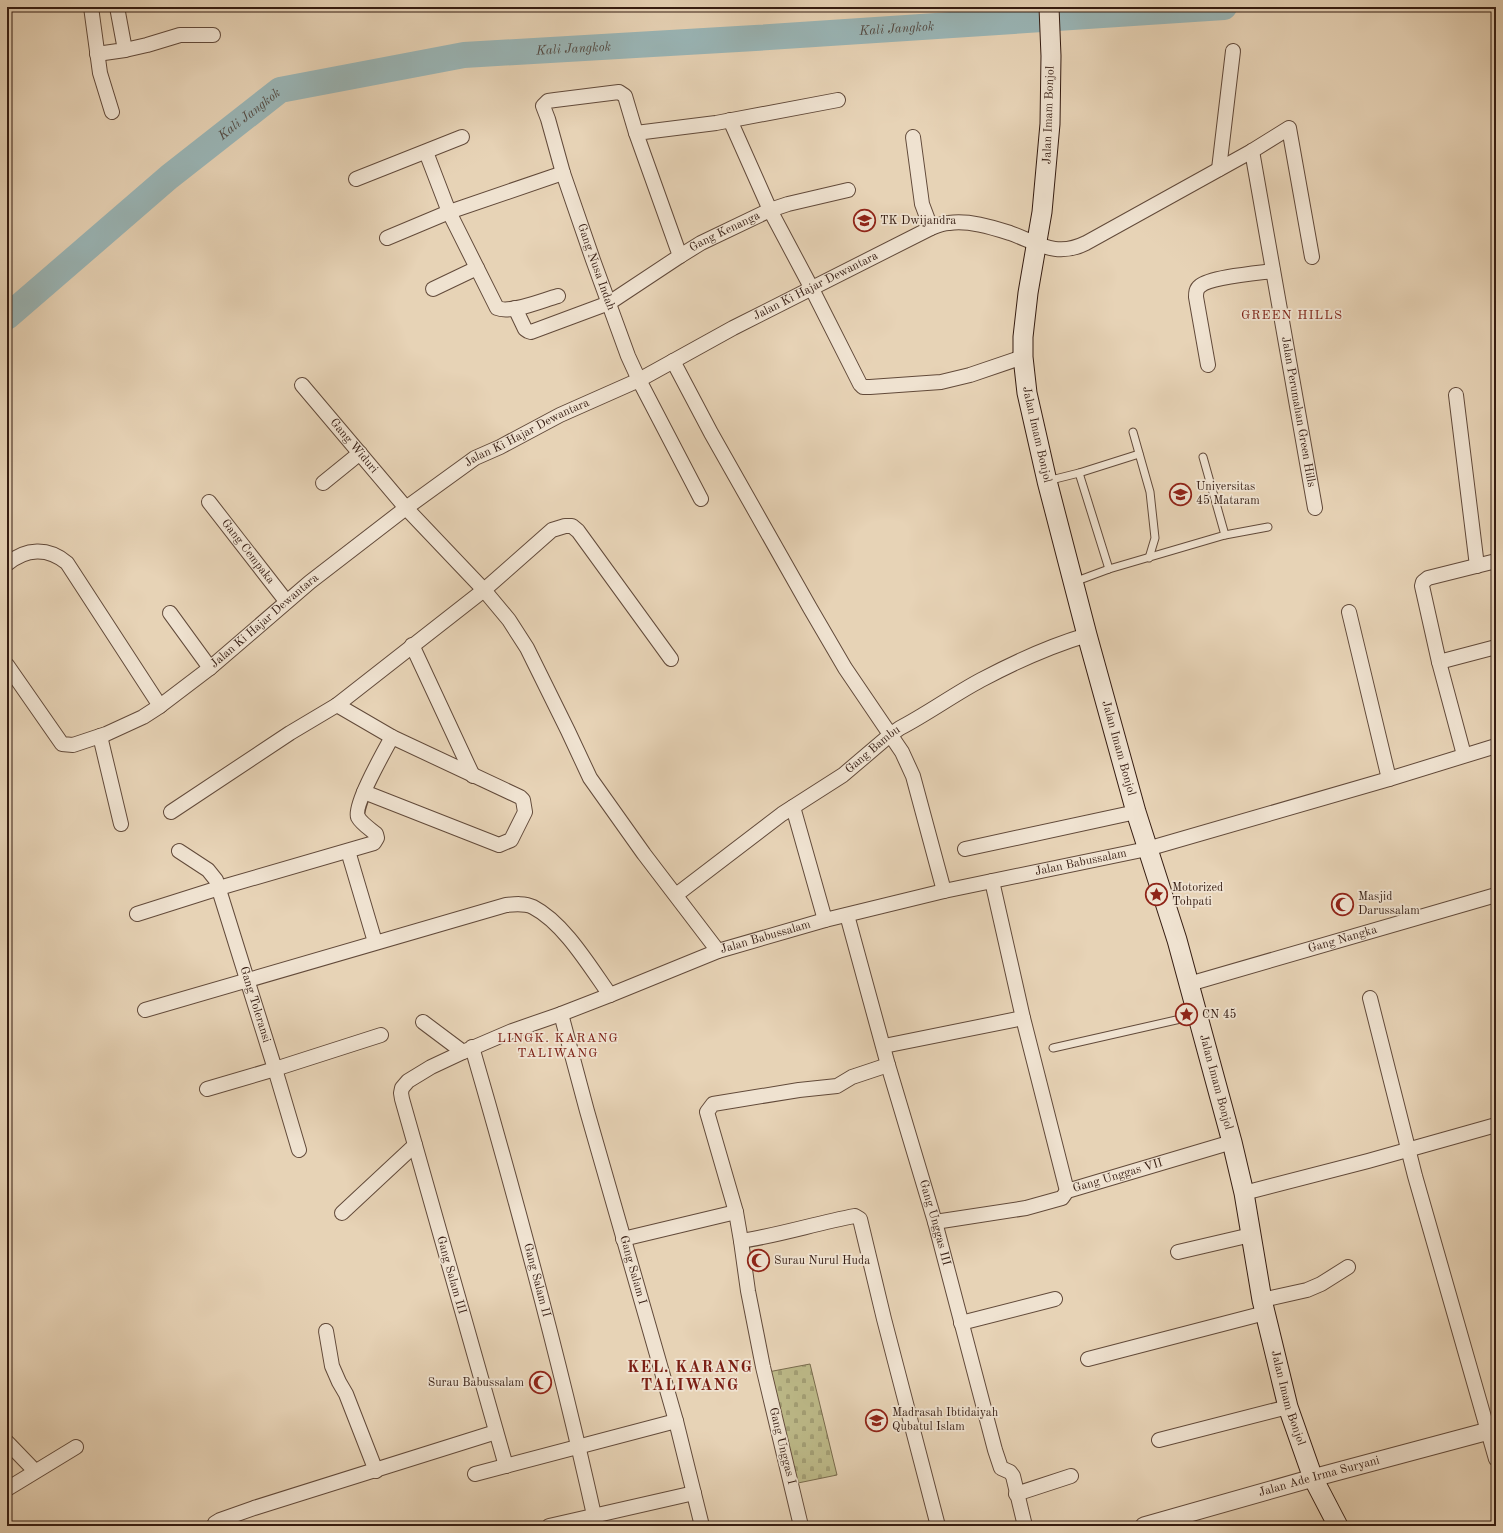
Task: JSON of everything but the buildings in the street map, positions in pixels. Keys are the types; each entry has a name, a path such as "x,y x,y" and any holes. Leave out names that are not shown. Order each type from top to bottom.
{"main road":[{"name":"Jalan Imam Bonjol","path":"1049,7 1051,56 1050,124 1042,212 1028,293 1023,357 1031,413 1087,635 1136,812 1178,940 1232,1142 1244,1193 1250,1235 1264,1307 1288,1407 1313,1478 1338,1526"}],"street":[{"path":"91,7 100,73 112,112"},
{"path":"117,7 125,50"},
{"path":"97,54 147,45 180,35 213,35"},
{"path":"1219,169 1233,51"},
{"name":"Gang Nusa Indah","path":"636,133 625,96 619,92 548,101 544,104 563,173 620,334 639,380 701,499"},
{"path":"680,256 636,133 730,120 838,100"},
{"name":"Gang Kenanga","path":"730,120 770,210 812,289 857,380 864,387 909,386 941,382 970,375 1023,357"},
{"name":"Jalan Ki Hajar Dewantara","path":"7,665 57,738 66,746 100,736 143,717 210,668 286,601 406,508 475,458 500,447 560,415 639,380 733,328 931,228 949,223 981,226 1011,234 1036,245 1056,250 1072,249 1252,151 1289,128 1312,257"},
{"path":"356,179 462,137"},
{"path":"913,137 922,204 931,228"},
{"name":"Jalan Perumahan Green Hills","path":"1252,151 1315,508"},
{"path":"426,152 449,212 497,308 505,310 558,296"},
{"path":"387,238 449,212 563,173"},
{"path":"770,210 788,204 848,190"},
{"name":"Gang Kenanga","path":"515,308 525,329 532,332 609,303 701,243 770,210"},
{"path":"433,289 477,268"},
{"path":"1208,365 1196,297 1196,291 1199,286 1209,281 1273,271"},
{"path":"673,361 711,433 845,668 902,752 913,776 944,891"},
{"name":"Gang Widuri","path":"302,385 406,508 484,590 508,620 527,648 590,778 644,854 718,951"},
{"path":"1456,395 1477,566"},
{"path":"323,483 360,453"},
{"name":"Gang Cempaka","path":"209,502 286,601"},
{"path":"171,812 290,733 337,705 484,590 552,530 572,526 671,658"},
{"path":"7,564 18,556 37,551 56,555 67,563 160,706"},
{"path":"1464,755 1439,662 1422,586 1428,578 1496,562"},
{"path":"1349,612 1389,779"},
{"path":"170,613 210,668"},
{"name":"Gang Bambu","path":"676,895 782,814 842,775 890,735 980,680 1008,666 1087,635"},
{"path":"412,645 473,776"},
{"path":"1439,662 1496,647"},
{"path":"337,705 392,737 523,800 525,812 511,840 499,845 364,792"},
{"path":"100,736 121,824"},
{"path":"137,914 219,888 372,844 377,840 376,834 358,817 357,812 364,792 392,737"},
{"name":"Jalan Babussalam","path":"404,1085 431,1067 512,1031 610,995 718,951 847,914 944,891 1147,848 1389,779 1496,746"},
{"path":"793,807 826,920"},
{"path":"966,849 1136,812"},
{"name":"Gang Toleransi","path":"179,851 208,870 216,880 248,980 299,1150"},
{"path":"348,851 375,942"},
{"path":"992,881 1023,1018 1067,1191"},
{"name":"Gang Nangka","path":"1189,984 1496,895"},
{"path":"146,1010 375,942 517,903 532,906 549,918 568,938 610,995"},
{"name":"Gang Unggas III","path":"847,914 888,1065 935,1222 995,1450 1001,1468 1010,1472 1013,1476 1016,1494 1025,1526"},
{"path":"1370,998 1415,1176 1492,1431 1496,1459"},
{"name":"Gang Salam I","path":"561,1014 586,1111 676,1420 702,1526"},
{"path":"884,1046 1023,1018"},
{"path":"423,1022 468,1050"},
{"path":"207,1089 382,1035"},
{"name":"Gang Salam II","path":"468,1050 506,1166 579,1446 594,1515"},
{"name":"Gang Unggas I","path":"801,1526 763,1367 748,1291 736,1212 707,1115 708,1109 713,1104 799,1090 837,1086 852,1077 888,1065"},
{"name":"Gang Salam III","path":"404,1085 400,1093 506,1466"},
{"path":"1244,1193 1454,1138 1496,1125"},
{"name":"Gang Unggas VII","path":"935,1222 1026,1208 1062,1198 1067,1191 1232,1142"},
{"path":"342,1213 416,1145"},
{"path":"623,1239 736,1212"},
{"path":"741,1241 775,1235 837,1219 855,1216 860,1219 884,1319 938,1526"},
{"path":"1178,1252 1250,1235"},
{"path":"1088,1359 1264,1307 1321,1284 1348,1267"},
{"path":"961,1323 1055,1299"},
{"path":"326,1331 332,1366 346,1394 376,1471"},
{"path":"1159,1440 1288,1407"},
{"path":"475,1474 676,1420"},
{"name":"Jalan Ade Irma Suryani","path":"1144,1526 1165,1523 1313,1478 1492,1431"},
{"path":"214,1526 215,1523 220,1520 254,1508 376,1471 496,1432"},
{"path":"7,1442 35,1471"},
{"path":"7,1489 76,1447"},
{"path":"1016,1494 1071,1476"},
{"path":"549,1526 694,1492"}],"lane":[{"path":"1133,432 1150,492 1155,538 1149,558"},
{"path":"1047,481 1079,473 1139,454"},
{"path":"1203,457 1225,535"},
{"path":"1079,473 1109,569"},
{"path":"1074,583 1109,569 1225,535 1268,527"},
{"path":"1053,1048 1198,1015"}],"green space":[{"path":"810,1364 837,1475 798,1483 768,1372"}],"waterway":[{"name":"Kali Jangkok","path":"7,317 169,177 280,90 464,55 755,38 1224,7"}],"place":[{"name":"TK Dwijandra","path":"865,221"},
{"name":"Universitas 45 Mataram","path":"1180,494"},
{"name":"Motorized Tohpati","path":"1157,895"},
{"name":"Masjid Darussalam","path":"1343,904"},
{"name":"CN 45","path":"1187,1015"},
{"name":"Surau Nurul Huda","path":"759,1261"},
{"name":"Surau Babussalam","path":"540,1383"},
{"name":"Madrasah Ibtidaiyah Qubatul Islam","path":"876,1420"}],"district":[{"name":"GREEN HILLS","path":"1292,315"},
{"name":"LINGK. KARANG TALIWANG","path":"558,1046"},
{"name":"KEL. KARANG TALIWANG","path":"690,1377"}]}
